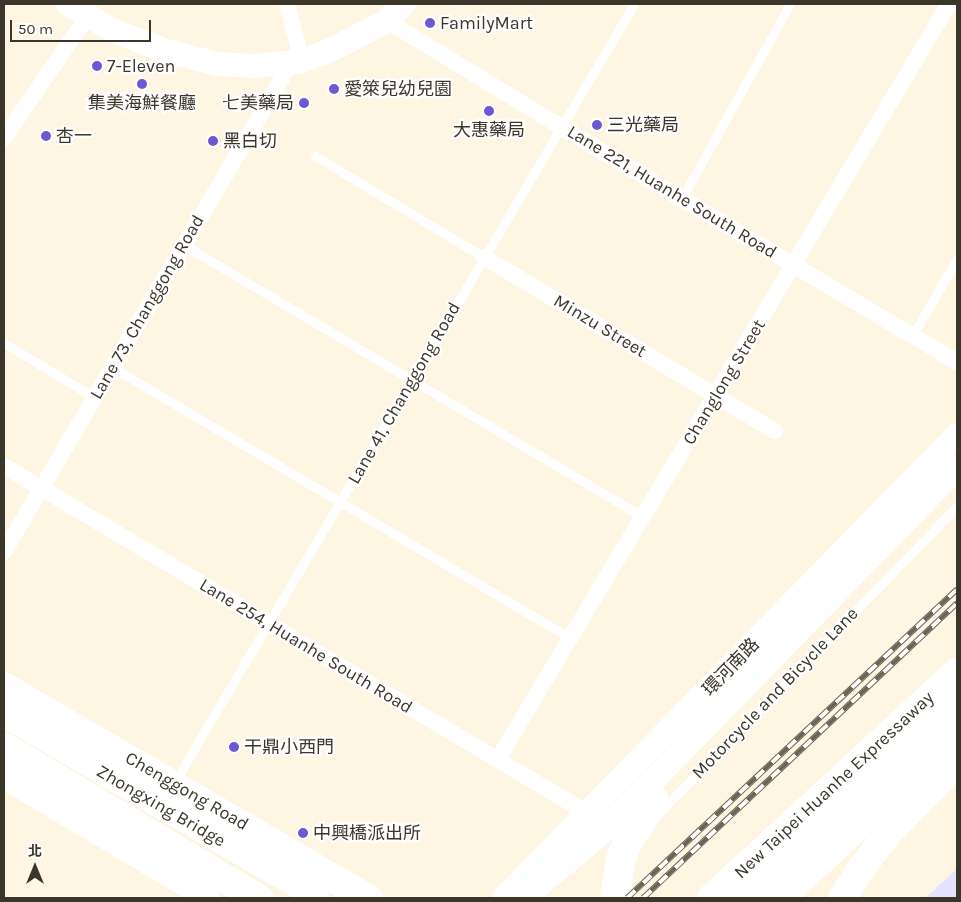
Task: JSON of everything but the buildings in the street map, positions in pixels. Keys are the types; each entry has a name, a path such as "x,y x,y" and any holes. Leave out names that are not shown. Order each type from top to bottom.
{"highway":[{"name":"New Taipei Huanhe Expressaway","path":"711,898 946,676"},
{"path":"746,898 957,704"},
{"path":"781,898 957,734"},
{"path":"842,898 888,833 957,764"}],"street":[{"path":"68,4 114,32 166,51 218,64 256,66 297,62 333,49 387,21 404,4"},
{"path":"287,4 297,62"},
{"name":"Changlong Street","path":"498,759 949,4"},
{"path":"4,138 87,17"},
{"name":"Lane 221, Huanhe South Road","path":"387,21 561,127 957,362"},
{"name":"Lane 73, Changgong Road","path":"4,552 184,245 297,62"},
{"name":"Minzu Street","path":"484,257 775,431"},
{"name":"環河南路","path":"504,898 957,435"},
{"name":"Lane 254, Huanhe South Road","path":"4,466 498,759 607,828"},
{"name":"環河南路","path":"524,898 607,828 957,468"},
{"path":"612,898 618,858 632,827 647,806 900,557 957,481"},
{"path":"699,898 946,676 957,659"},
{"path":"946,676 957,704"},
{"name":"Chenggong Road","path":"4,684 371,898"},
{"name":"Zhongxing Bridge","path":"4,715 317,898"},
{"path":"785,898 957,740"},
{"name":"Zhongxing Bridge","path":"4,744 262,898"},
{"path":"4,777 208,898"}],"lane":[{"name":"Lane 41, Changgong Road","path":"174,783 634,4"},
{"path":"682,198 790,4"},
{"path":"315,156 484,257"},
{"path":"184,245 643,517"},
{"path":"913,335 957,259"},
{"path":"4,343 94,397"},
{"path":"112,368 570,638"},
{"name":"Motorcycle and Bicycle Lane","path":"624,898 630,864 636,847 656,816 854,611 900,557 957,506"},
{"path":"4,699 348,898"},
{"path":"4,760 239,898"}],"shaded area":[{"path":"957,869 957,898 925,898"}],"railway":[{"path":"627,898 957,589"},
{"path":"643,898 957,603"}],"place":[{"name":"FamilyMart","path":"430,23"},
{"name":"7-Eleven","path":"97,66"},
{"name":"集美海鮮餐廳","path":"142,84"},
{"name":"愛箂兒幼兒園","path":"334,89"},
{"name":"七美藥局","path":"304,103"},
{"name":"大惠藥局","path":"489,111"},
{"name":"三光藥局","path":"597,125"},
{"name":"杏一","path":"46,136"},
{"name":"黑白切","path":"213,141"},
{"name":"干鼎小西門","path":"234,747"},
{"name":"中興橋派出所","path":"303,833"}]}
